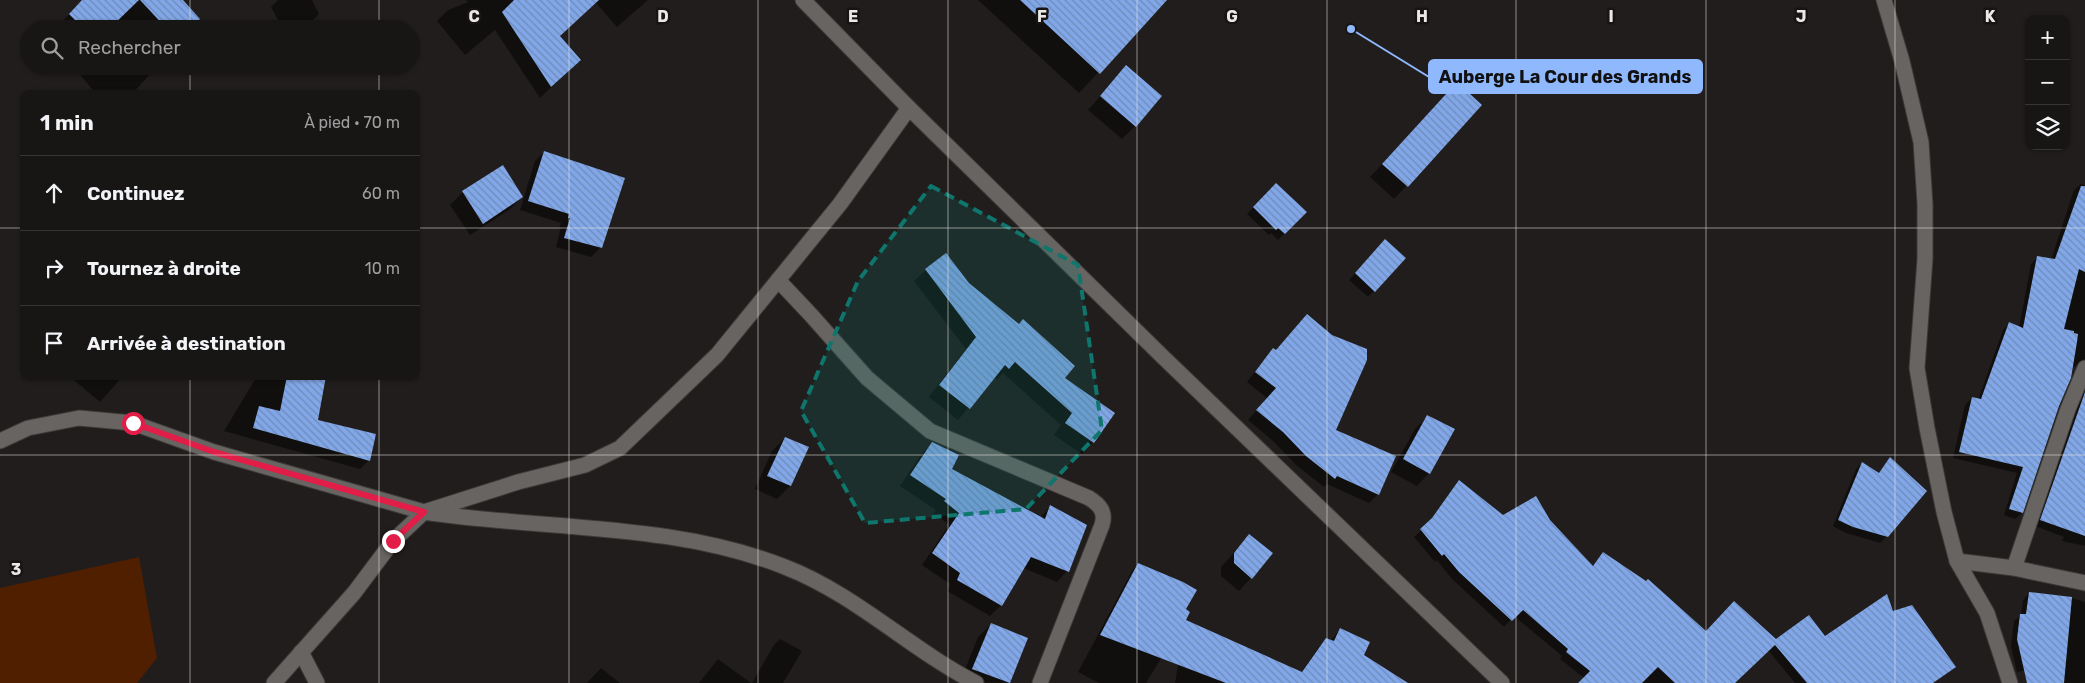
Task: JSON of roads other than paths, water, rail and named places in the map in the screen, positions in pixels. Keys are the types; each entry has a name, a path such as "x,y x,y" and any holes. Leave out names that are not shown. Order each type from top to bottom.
{"street":[{"path":"803,0 909,108 1164,358 1502,683"},
{"path":"1884,0 1902,61 1921,142 1925,204 1925,259 1917,368 1944,512 1957,560 1987,613 2010,683"},
{"path":"274,683 354,593 393,541 424,512 518,482 585,465 620,448 717,355 840,204 909,108"},
{"path":"778,280 867,378 930,431 1098,503 1104,518 1102,525 1040,683"},
{"path":"2014,568 2068,409 2085,368"},
{"path":"0,441 28,428 79,418 133,423 214,452 424,512 477,520 648,533 746,554 787,567 827,588 976,683"},
{"path":"1957,560 2014,568 2085,583"},
{"path":"301,652 317,683"}],"place":[{"name":"Auberge La Cour des Grands","path":"1351,29"}]}
